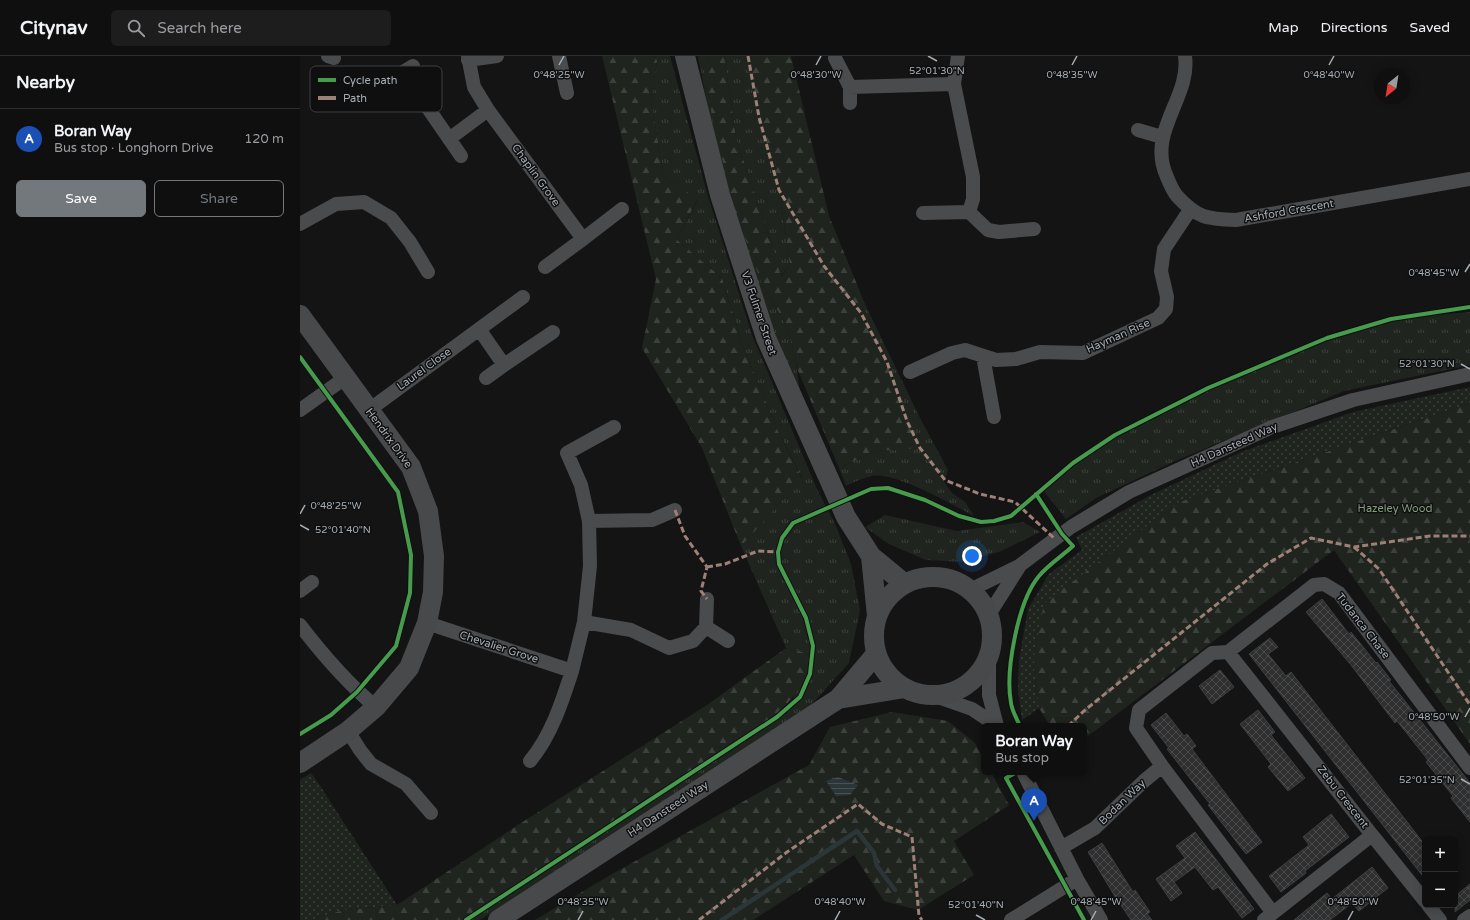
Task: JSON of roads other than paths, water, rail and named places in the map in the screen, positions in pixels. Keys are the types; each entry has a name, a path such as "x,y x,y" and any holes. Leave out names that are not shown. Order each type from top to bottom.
{"street":[{"name":"Chaplin Grove","path":"497,56 468,58 474,87 488,110 584,239"},
{"path":"559,56 567,93"},
{"name":"V3 Fulmer Street","path":"685,56 720,196 766,338 846,517 871,556 905,584"},
{"path":"958,56 954,84 973,177 973,199 969,212"},
{"name":"Ashford Crescent","path":"1184,56 1182,81 1162,137 1160,151 1163,170 1173,192 1190,210 1211,219 1236,220 1470,179"},
{"path":"835,58 850,87 850,104"},
{"path":"850,87 954,84"},
{"path":"449,140 488,110"},
{"path":"430,112 461,156"},
{"path":"1138,130 1162,137"},
{"path":"300,224 336,204 364,202 391,218 410,242 428,272"},
{"path":"544,267 584,239 622,209"},
{"name":"Hayman Rise","path":"910,372 952,353 965,350 996,360 1016,359 1040,352 1083,352 1158,318 1166,310 1167,297 1161,271 1164,249 1190,210"},
{"path":"923,213 969,212 988,230 999,232 1034,229"},
{"name":"Laurel Close","path":"369,410 523,297"},
{"name":"Hendrix Drive","path":"300,315 411,467 428,511 434,556 433,592 427,623 409,668 376,708 348,731 300,763"},
{"path":"479,329 504,365"},
{"path":"486,378 552,332"},
{"path":"983,356 994,417"},
{"name":"H4 Dansteed Way","path":"970,590 1019,566 1071,527 1129,492 1272,426 1353,400 1470,374"},
{"path":"300,410 345,378"},
{"path":"530,761 539,750 561,704 572,671 584,622 590,566 589,521 581,485 568,453 614,427"},
{"path":"589,521 652,520 675,510"},
{"name":"V3 Fulmer Street","path":"871,556 877,616"},
{"name":"H4 Dansteed Way","path":"988,616 1019,566"},
{"path":"993,723 972,709 932,695 918,693 905,688 893,680 883,668 876,654 874,634 877,616 884,603 893,592 905,584 918,579 938,578 958,583 970,590 981,602 988,616 992,636 989,655 989,695 996,723"},
{"path":"300,591 312,582"},
{"name":"Tudanca Chase","path":"1228,652 1314,585 1324,584 1339,593 1470,768"},
{"path":"584,622 632,630 669,648 694,641 706,627 707,599"},
{"name":"Chevalier Grove","path":"427,623 572,671"},
{"path":"300,625 323,656 357,692 376,708"},
{"path":"706,627 728,641"},
{"name":"Zebu Crescent","path":"1228,652 1372,835 1269,917 1136,728 1139,710 1212,653 1228,652"},
{"name":"H4 Dansteed Way","path":"498,920 838,699 876,654"},
{"path":"932,695 946,694 967,684 982,668 989,655"},
{"name":"H4 Dansteed Way","path":"838,699 905,688"},
{"path":"348,731 371,764 406,784 430,813"},
{"name":"Bodan Way","path":"1061,848 1095,828 1144,781 1162,766"},
{"path":"1024,775 1076,879 1101,920"},
{"path":"1372,835 1422,897"},
{"path":"1011,920 1076,879"},
{"path":"1430,908 1440,920"},
{"path":"1464,920 1470,916"}],"waterway":[{"path":"722,920 857,831 874,853 877,866 895,890"}],"place":[{"name":"Boran Way","path":"1034,821"}],"park label":[{"name":"Hazeley Wood","path":"1395,508"}]}
